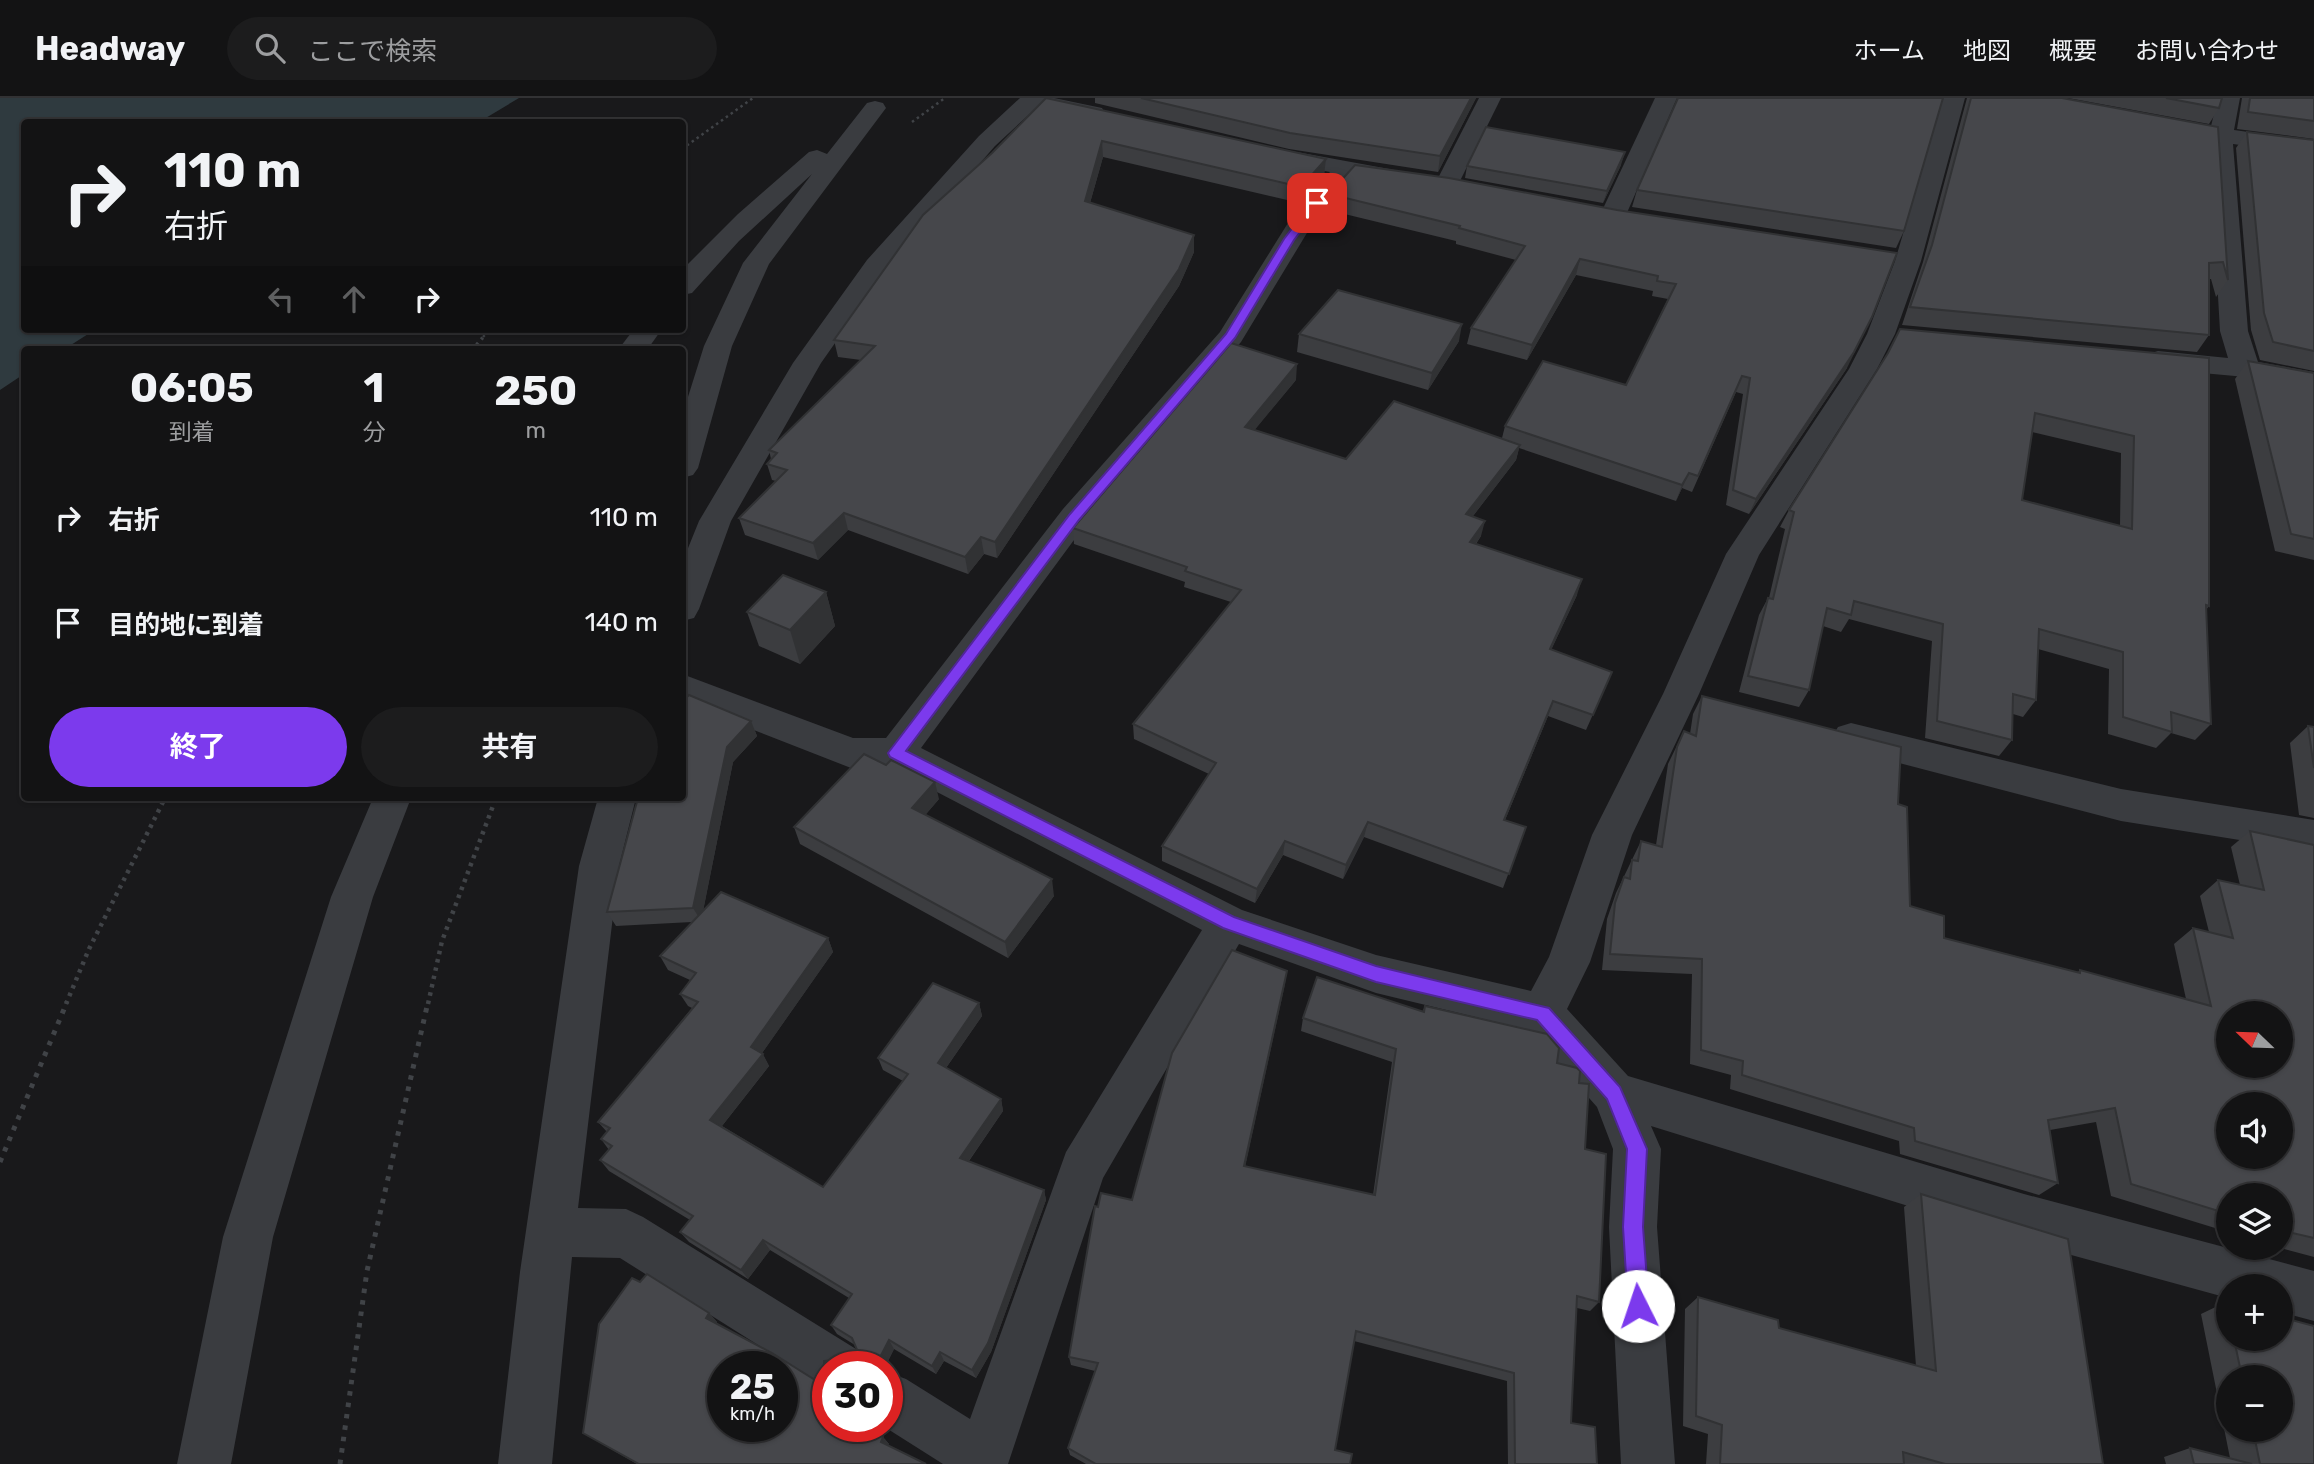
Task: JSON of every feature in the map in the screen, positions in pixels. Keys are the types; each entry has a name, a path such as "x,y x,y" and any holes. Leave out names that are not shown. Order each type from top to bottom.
{"street":[{"path":"1447,184 1490,98"},
{"path":"1640,219 1601,213 1666,98"},
{"path":"1542,1013 1569,962 1612,835 1681,694 1743,554 1863,369 1894,335 1908,261 1954,98"},
{"path":"2229,98 2221,136 2234,331 2246,368"},
{"path":"686,598 715,521 807,363 876,266 987,141 1032,99 1122,120"},
{"path":"686,282 767,200 882,103"},
{"path":"686,454 718,346 756,263 882,103"},
{"path":"2143,122 2221,136 2314,148"},
{"path":"1258,152 1474,190"},
{"path":"896,753 1074,517 1231,335 1302,220 1346,169"},
{"path":"1881,257 1908,261"},
{"path":"2137,358 2246,368 2314,381"},
{"path":"686,689 851,753 896,753 1229,923 1376,974 1542,1013 1614,1093 1637,1149 1633,1227 1648,1464"},
{"path":"1681,694 1721,704"},
{"path":"1815,727 2121,805 2314,836"},
{"path":"204,1464 248,1237 352,897 391,801"},
{"path":"525,1464 551,1232 599,866 616,801"},
{"path":"903,1409 982,1461 1083,1168 1229,923"},
{"path":"1614,1093 2024,1218 2231,1274"},
{"path":"551,1232 626,1234 812,1351"},
{"path":"2293,1291 2314,1296"}],"path":[{"path":"686,146 753,98"},
{"path":"0,1162 89,950 164,801"},
{"path":"340,1464 367,1271 442,941 495,801"}],"shaded area":[{"path":"0,98 519,98 484,119 21,119 21,333 90,333 69,346 21,346 21,376 0,390"}],"building":[{"path":"1046,98 1326,159 1301,187 1102,141 1085,201 1194,235 1179,269 995,542 981,537 965,557 844,513 813,543 739,518 787,470 767,464 777,453 769,450 875,346 834,340 923,215 992,153"},
{"path":"1141,98 1471,98 1440,156 1290,133"},
{"path":"1678,98 1943,98 1904,231 1637,190"},
{"path":"1971,98 2062,98 2218,127 2228,280 2223,262 2209,263 2209,335 1910,307 1932,245"},
{"path":"2166,98 2222,98 2219,108"},
{"path":"2250,98 2314,98 2314,121 2248,112"},
{"path":"1486,127 1625,152 1607,191 1467,166"},
{"path":"2247,132 2314,140 2314,351 2273,342 2264,313"},
{"path":"1355,165 1449,178 1617,210 1897,253 1872,317 1854,352 1756,499 1733,490 1750,378 1742,376 1698,476 1689,473 1682,485 1505,426 1543,361 1626,385 1676,284 1657,281 1658,276 1580,259 1532,345 1471,328 1525,246 1459,228 1460,226 1329,194"},
{"path":"1338,290 1462,324 1432,373 1299,334"},
{"path":"1900,329 2209,358 2209,606 2206,605 2211,724 2171,712 2172,732 2123,717 2123,652 2039,629 2036,700 2013,694 2012,740 1937,721 1943,624 1854,601 1851,615 1827,608 1809,690 1748,676 1768,598 1773,599 1794,512 1789,510 1888,353","holes":["2035,413 2134,436 2132,529 2022,500"]},
{"path":"1231,343 1297,364 1245,427 1346,459 1394,401 1520,445 1466,514 1485,521 1470,542 1582,579 1550,649 1612,672 1593,715 1553,701 1504,820 1526,827 1509,874 1368,822 1346,865 1285,841 1257,889 1162,846 1216,763 1133,724 1241,590 1185,571 1187,567 1073,528"},
{"path":"2248,361 2314,373 2314,539 2291,534"},
{"path":"783,575 826,592 790,630 747,612"},
{"path":"689,695 751,721 727,747 693,908 607,912 637,801 686,801 686,698"},
{"path":"1702,696 1901,747 1898,804 1907,807 1910,906 1944,916 1944,938 2080,973 2080,970 2211,1006 2193,928 2233,938 2218,880 2264,890 2250,831 2314,845 2314,1238 2293,1233 2293,1183 2216,1183 2216,1210 2131,1184 2115,1108 2048,1120 2058,1183 1915,1141 1914,1128 1742,1075 1743,1061 1701,1050 1702,959 1610,954 1615,903 1624,877 1630,879 1632,860 1638,861 1641,841 1662,847 1677,747 1684,731 1696,736"},
{"path":"2308,726 2314,727 2314,768"},
{"path":"864,754 886,765 891,760 935,782 912,808 1052,879 1005,942 794,827"},
{"path":"721,892 828,938 751,1047 763,1054 710,1120 823,1187 908,1074 878,1058 933,983 979,1003 938,1063 1001,1099 960,1158 1044,1190 988,1343 972,1370 940,1352 932,1366 889,1340 883,1351 858,1351 852,1338 831,1325 852,1294 763,1240 741,1270 680,1232 693,1216 600,1160 612,1146 601,1139 610,1128 598,1122 698,1002 680,994 696,973 660,956"},
{"path":"1232,950 1287,971 1244,1166 1375,1195 1396,1049 1303,1018 1317,977 1424,1012 1425,1006 1547,1034 1559,1048 1557,1063 1580,1071 1579,1083 1589,1084 1585,1149 1606,1154 1599,1302 1577,1296 1571,1423 1595,1427 1597,1464 1515,1464 1514,1373 1356,1331 1335,1450 1352,1454 1350,1464 1096,1464 1068,1448 1098,1363 1069,1357 1095,1206 1098,1207 1101,1193 1132,1200 1172,1053"},
{"path":"1921,1194 2068,1239 2103,1464 1945,1464 1903,1452 1904,1464 1720,1464 1722,1425 1696,1416 1698,1297 1778,1320 1779,1328 1936,1371"},
{"path":"647,1274 709,1313 706,1318 768,1351 707,1351 707,1442 798,1442 798,1369 812,1378 812,1442 881,1442 926,1464 639,1464 583,1433 599,1324 632,1278 640,1282"},
{"path":"2293,1320 2314,1326 2314,1464 2260,1464 2255,1442 2293,1442 2293,1365 2239,1365 2237,1351 2293,1351"},
{"path":"2190,1448 2252,1464 2194,1464"}],"route":[{"path":"1317,203 1289,239 1231,335 1074,517 896,753 1229,923 1376,974 1542,1013 1614,1093 1637,1149 1633,1227 1638,1306"}]}
